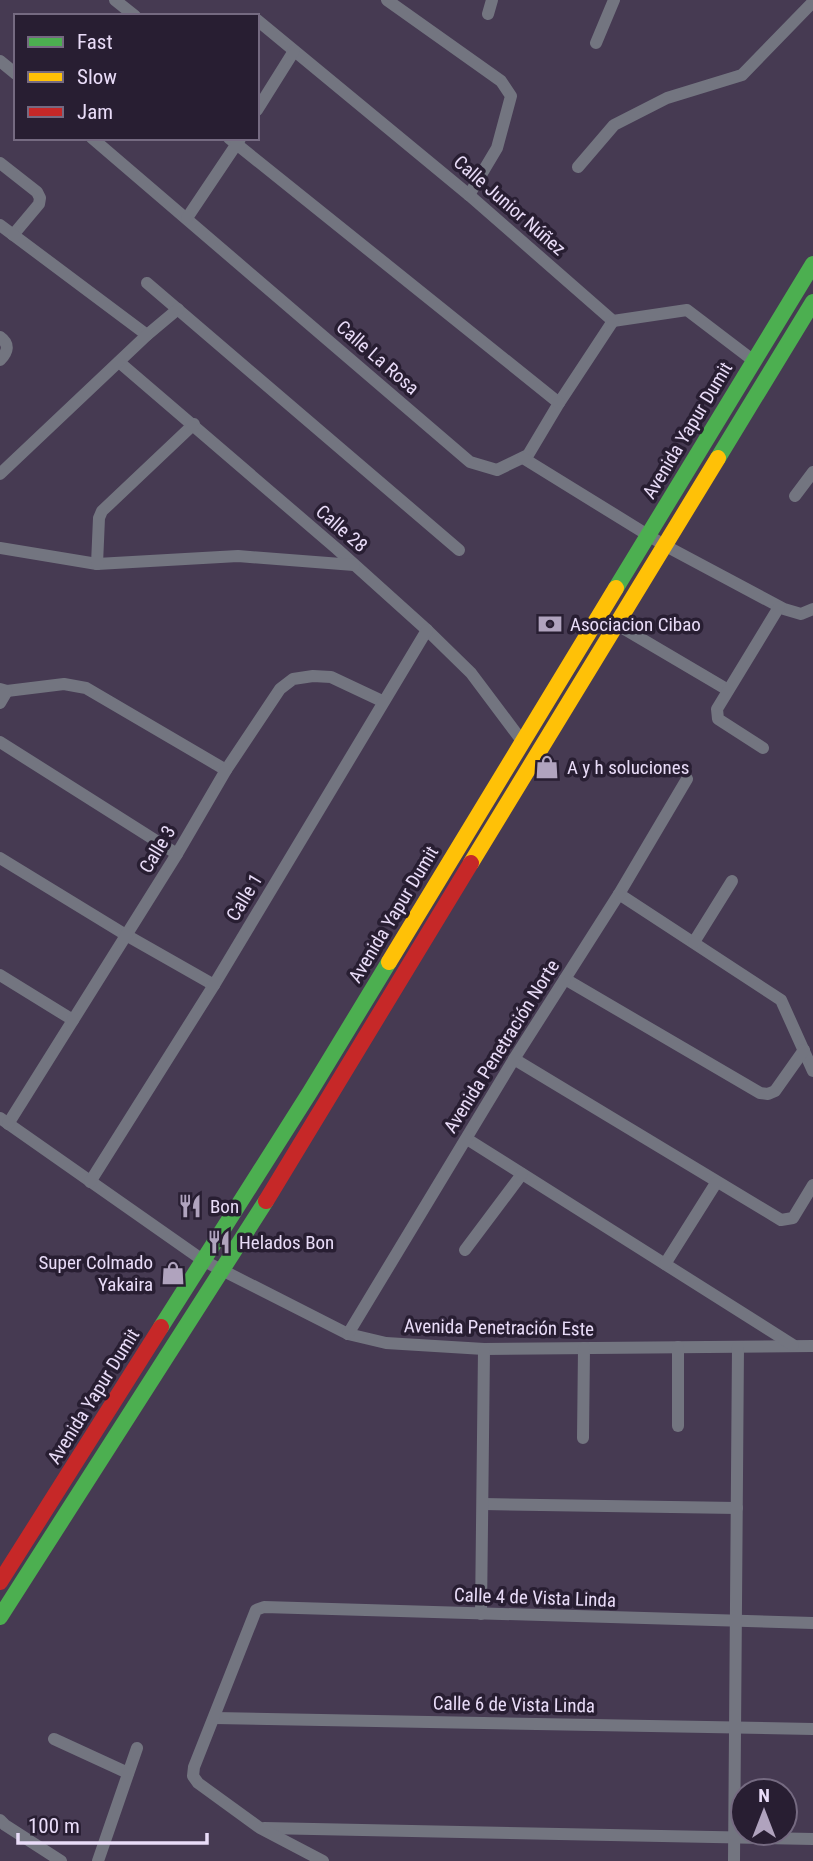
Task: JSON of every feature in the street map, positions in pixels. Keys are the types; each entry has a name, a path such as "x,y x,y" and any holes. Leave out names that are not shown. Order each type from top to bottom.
{"main road":[{"name":"Avenida Yapur Dumit","path":"0,1582 310,1091 813,264"},
{"name":"Avenida Yapur Dumit","path":"0,1616 222,1272 813,302"}],"street":[{"path":"115,0 132,14"},
{"path":"387,0 501,81 511,96 497,148 470,195"},
{"path":"488,13 492,0"},
{"path":"596,43 614,0"},
{"path":"578,167 614,125 667,98 742,75 813,2"},
{"name":"Calle Junior Núñez","path":"259,22 470,195 614,321"},
{"path":"259,107 294,51"},
{"path":"0,61 14,72"},
{"name":"Calle La Rosa","path":"94,140 470,462 497,470 523,458"},
{"path":"187,218 235,140 559,403"},
{"path":"0,163 37,192 40,198 39,204 13,235"},
{"path":"0,225 147,335"},
{"path":"147,283 459,550"},
{"path":"0,474 178,309"},
{"path":"754,361 687,310 614,321 528,455 523,458 664,545 779,607 801,614 813,609"},
{"path":"0,360 7,353 4,342"},
{"name":"Calle 28","path":"119,362 194,424 427,630 471,673 522,741"},
{"path":"97,564 99,518 102,511 194,424"},
{"path":"795,496 813,472"},
{"path":"0,548 97,564 238,556 354,565"},
{"path":"763,748 718,719 718,709 779,607"},
{"path":"617,624 728,690"},
{"name":"Calle 1","path":"90,1182 214,985 427,630"},
{"name":"Calle 3","path":"4,1121 73,1020 226,770 280,689 293,679 331,677 382,701"},
{"path":"0,703 4,690 64,684 86,688 226,770"},
{"path":"0,742 177,854"},
{"name":"Avenida Penetración Norte","path":"348,1334 514,1059 620,894 687,779"},
{"path":"0,858 214,985"},
{"path":"694,942 732,881"},
{"path":"620,894 780,1000 813,1071"},
{"path":"0,975 73,1020"},
{"path":"565,979 760,1093 775,1091 804,1050"},
{"path":"514,1059 781,1220 793,1218 813,1185"},
{"name":"Avenida Penetración Este","path":"4,1121 204,1261 348,1334 386,1343 484,1349 813,1346"},
{"path":"467,1139 794,1345"},
{"path":"465,1250 522,1174"},
{"path":"665,1264 716,1183"},
{"path":"678,1347 678,1426"},
{"path":"736,1777 738,1347"},
{"path":"583,1438 584,1348"},
{"path":"481,1614 484,1349"},
{"path":"483,1504 737,1508"},
{"name":"Calle 4 de Vista Linda","path":"215,1718 256,1610 264,1608 736,1623 813,1623"},
{"path":"215,1718 194,1768 193,1776 198,1783 260,1828 323,1861"},
{"name":"Calle 6 de Vista Linda","path":"215,1718 813,1729"},
{"path":"54,1739 128,1773"},
{"path":"98,1861 137,1748"},
{"path":"0,1820 38,1855 61,1861"},
{"path":"260,1828 729,1837"}],"traffic: fast":[{"path":"616,588 813,264"},
{"path":"718,458 813,302"},
{"path":"161,1327 389,962"},
{"path":"0,1617 266,1201"}],"traffic: slow":[{"path":"471,863 718,458"},
{"path":"389,962 616,588"}],"traffic: jam":[{"path":"266,1201 471,863"},
{"path":"0,1582 161,1327"}],"place":[{"name":"Asociacion Cibao","path":"550,624"},
{"name":"A y h soluciones","path":"547,767"},
{"name":"Bon","path":"190,1206"},
{"name":"Helados Bon","path":"219,1242"},
{"name":"Super Colmado Yakaira","path":"173,1273"}]}
